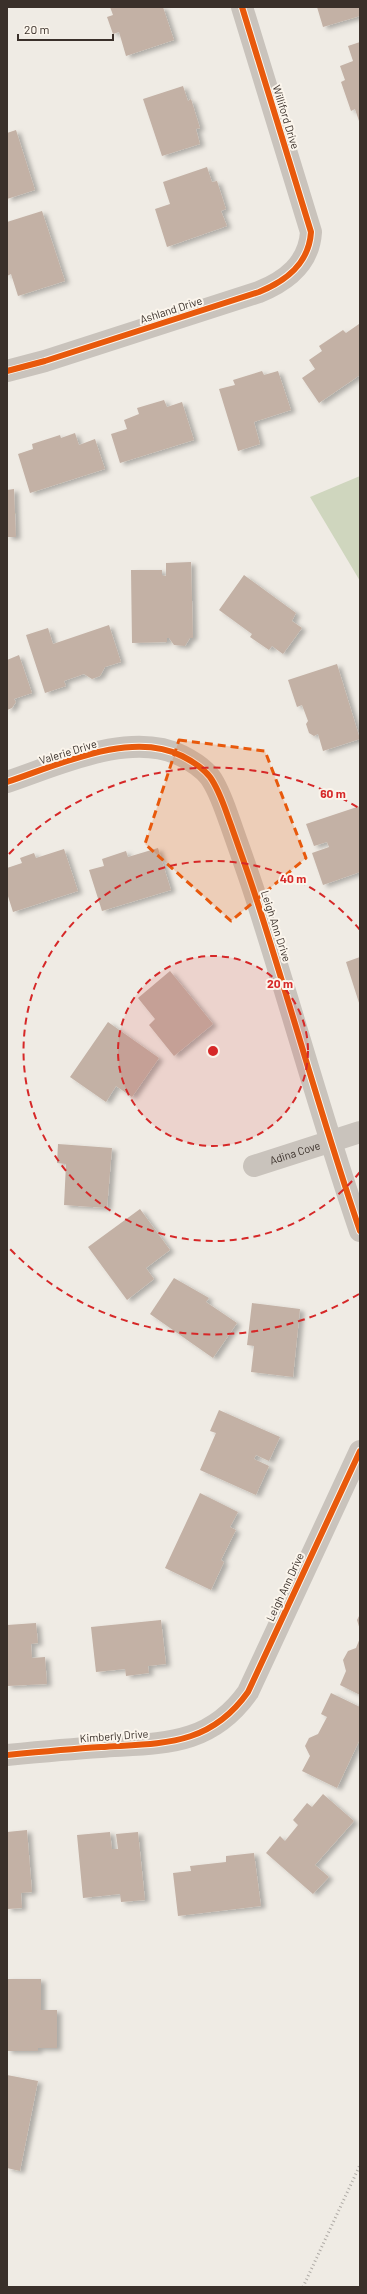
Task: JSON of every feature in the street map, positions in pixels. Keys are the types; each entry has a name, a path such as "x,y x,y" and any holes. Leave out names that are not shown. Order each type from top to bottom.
{"street":[{"name":"Williford Drive","path":"242,7 311,232"},
{"name":"Ashland Drive","path":"7,371 45,362 276,286 287,278 306,257 311,232"},
{"name":"Valerie Drive","path":"7,782 96,753 131,746 160,748"},
{"name":"Leigh Ann Drive","path":"160,748 181,756 199,766 210,776 220,797 284,984 330,1142 360,1231"},
{"name":"Adina Cove","path":"254,1166 360,1132"},
{"name":"Leigh Ann Drive","path":"218,1723 235,1710 248,1692 360,1451"},
{"name":"Kimberly Drive","path":"7,1755 175,1742 218,1723"}],"highlighted area":[{"path":"179,740 265,751 306,858 231,921 145,844"}],"green space":[{"path":"360,476 360,581 310,497"}],"building":[{"path":"110,7 163,7 174,40 126,56 119,32 113,34 107,17 113,15"},
{"path":"317,7 360,7 360,16 323,27"},
{"path":"360,42 360,124 355,109 351,111 341,82 345,80 340,66 353,61 348,46"},
{"path":"183,86 188,101 191,99 200,128 196,129 200,144 162,156 143,99"},
{"path":"16,130 35,190 7,199 7,133"},
{"path":"207,167 212,182 217,181 226,209 221,211 227,226 167,247 155,209 170,204 163,182"},
{"path":"42,211 65,281 18,296 11,274 7,276 7,222"},
{"path":"359,324 360,375 319,403 302,378 315,369 309,360 322,351 319,346 343,330 346,333"},
{"path":"262,371 264,375 278,371 291,410 254,422 260,444 238,451 219,389 235,385 233,380"},
{"path":"164,400 167,407 182,402 194,440 120,463 111,434 127,429 124,420 139,414 137,408"},
{"path":"75,433 79,445 95,439 105,469 30,493 18,454 33,449 32,444 60,435 61,438"},
{"path":"14,489 16,537 7,537 7,490"},
{"path":"191,562 193,638 190,638 185,646 174,645 169,638 167,638 167,642 132,643 131,570 162,570 162,575 166,576 166,563"},
{"path":"244,575 296,613 292,621 302,628 283,654 272,646 269,650 250,637 252,634 219,610"},
{"path":"109,625 121,662 105,667 100,676 92,679 84,674 64,681 66,686 45,693 26,635 48,628 53,644"},
{"path":"19,655 32,693 14,699 16,702 12,708 7,710 7,660"},
{"path":"337,664 360,739 323,751 318,734 314,736 309,733 306,724 308,721 302,705 297,707 288,680"},
{"path":"360,806 360,872 323,885 312,853 329,847 327,842 314,846 306,824"},
{"path":"158,848 171,890 102,911 89,870 104,866 102,859 126,851 128,857"},
{"path":"64,849 78,891 13,912 7,893 7,868 22,863 20,858 34,853 36,858"},
{"path":"360,957 360,1006 346,962"},
{"path":"170,971 213,1024 174,1056 149,1025 155,1019 138,998"},
{"path":"108,1022 159,1058 132,1097 116,1086 106,1102 70,1077"},
{"path":"58,1144 112,1148 107,1208 64,1205 66,1164 57,1163"},
{"path":"140,1209 170,1250 146,1268 154,1279 127,1300 88,1247"},
{"path":"174,1278 209,1298 206,1302 237,1323 213,1358 150,1314"},
{"path":"252,1303 300,1309 293,1377 251,1372 254,1346 247,1345"},
{"path":"219,1410 280,1437 269,1461 256,1455 254,1459 269,1466 256,1495 200,1470 216,1433 210,1431"},
{"path":"200,1493 238,1512 230,1527 236,1530 221,1560 224,1562 211,1590 165,1568"},
{"path":"360,1614 360,1630 357,1620"},
{"path":"161,1620 166,1664 148,1666 149,1673 126,1676 125,1669 96,1672 91,1627"},
{"path":"36,1623 38,1643 31,1644 32,1658 45,1657 47,1684 7,1686 7,1625"},
{"path":"360,1638 360,1695 340,1685 346,1671 343,1660 348,1651 356,1648"},
{"path":"331,1693 360,1707 360,1739 337,1788 302,1771 310,1756 305,1746 309,1738 318,1734 327,1717 321,1714"},
{"path":"323,1794 354,1821 315,1865 329,1877 313,1894 266,1853 280,1836 285,1841 298,1825 293,1820 307,1803 312,1807"},
{"path":"27,1830 32,1892 21,1893 22,1908 7,1909 7,1832"},
{"path":"110,1832 112,1849 118,1849 116,1834 138,1832 145,1900 121,1902 120,1894 83,1898 77,1835"},
{"path":"254,1853 261,1906 178,1916 173,1873 191,1871 190,1866 226,1862 226,1856"},
{"path":"7,1979 41,1979 41,2010 57,2010 57,2048 38,2048 38,2051 7,2051"},
{"path":"7,2075 38,2081 20,2171 7,2168"}],"railway":[{"path":"303,2287 360,2165"}],"cycle path":[{"path":"7,371 45,361 259,292 287,277 301,262 306,253 311,232 242,7"},
{"path":"7,782 71,759 118,748 140,747 162,749 182,756 197,765 210,777 222,800 252,884 333,1150 360,1231"},
{"path":"7,1755 144,1744 182,1739 200,1733 217,1723 233,1710 248,1692 360,1451"}]}
